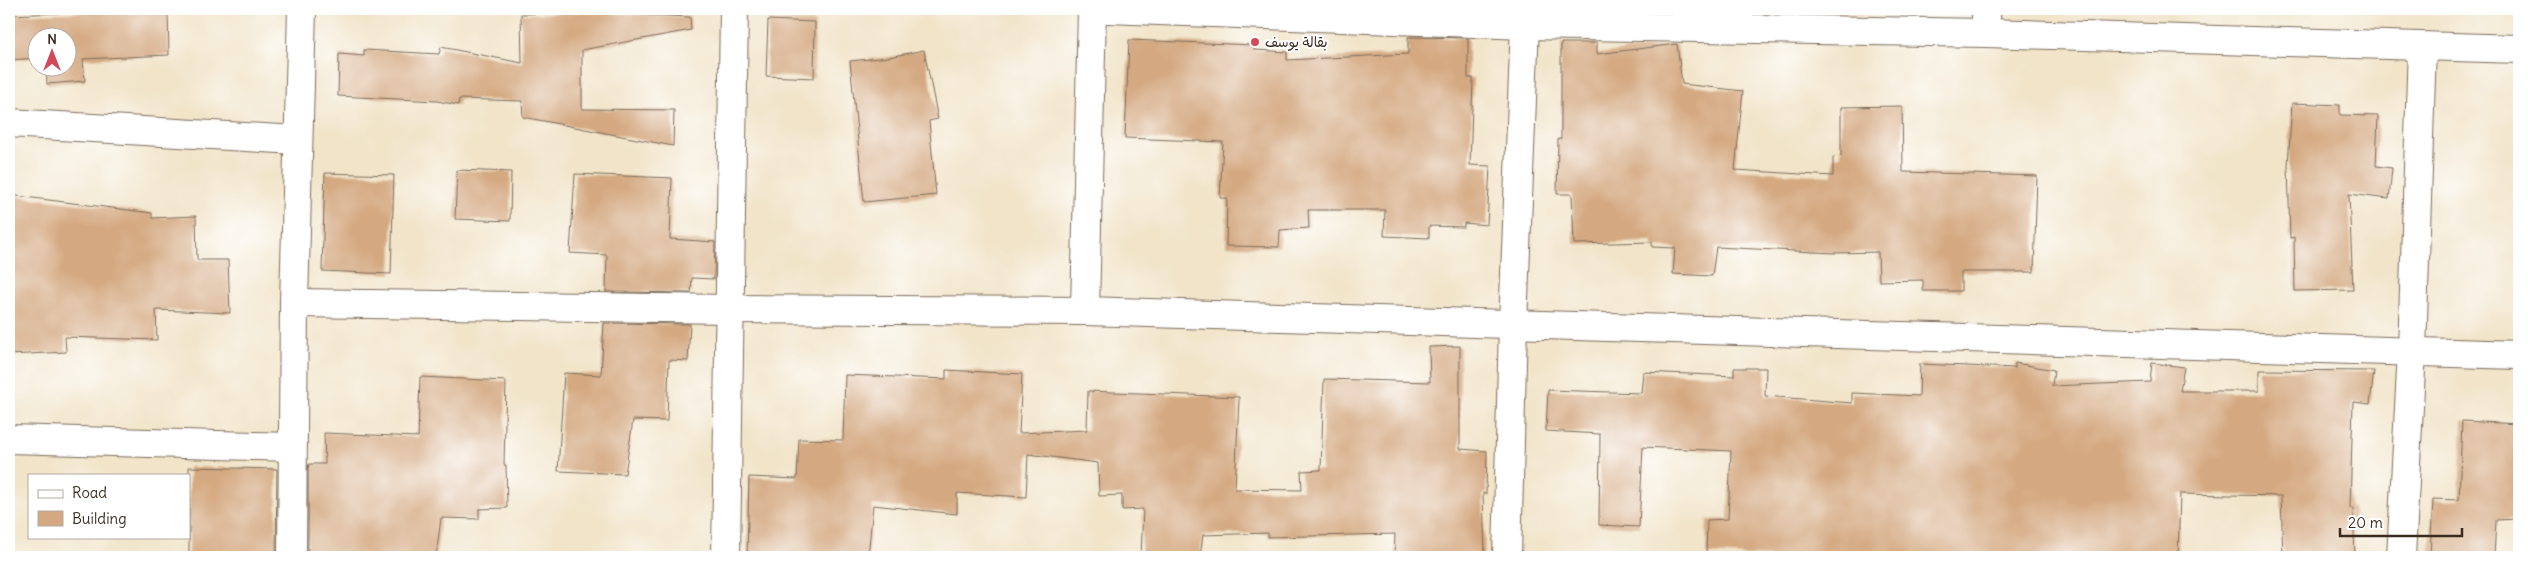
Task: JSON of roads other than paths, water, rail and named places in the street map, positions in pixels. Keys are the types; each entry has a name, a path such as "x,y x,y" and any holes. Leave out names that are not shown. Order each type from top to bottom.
{"street":[{"path":"292,557 291,448 297,140 302,9"},
{"path":"726,557 734,9"},
{"path":"1085,311 1092,9"},
{"path":"1107,9 1525,25 1986,21 2422,48 2519,50"},
{"path":"1507,557 1513,324 1525,25"},
{"path":"2401,557 2412,351 2422,48"},
{"path":"9,123 297,140"},
{"path":"294,303 729,309 1085,311 2519,355"},
{"path":"9,439 291,448"}],"place":[{"name":"بقالة يوسف","path":"1255,42"}]}
